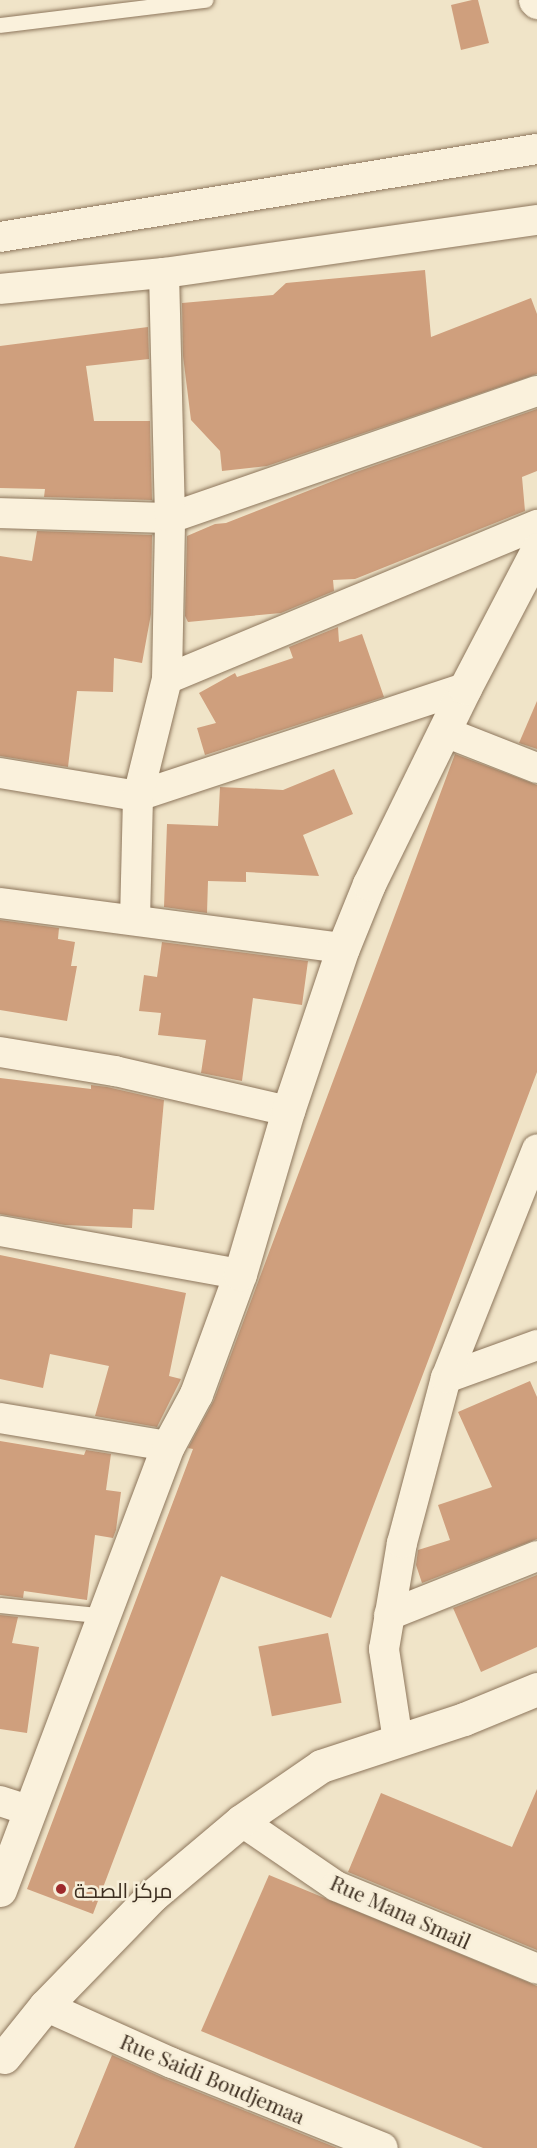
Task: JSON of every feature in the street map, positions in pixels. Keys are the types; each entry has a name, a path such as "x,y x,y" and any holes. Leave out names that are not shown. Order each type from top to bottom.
{"street":[{"path":"0,237 537,149"},
{"path":"0,289 164,273 537,220"},
{"path":"135,920 138,796 167,679 170,518 164,273"},
{"path":"0,513 170,518 537,391"},
{"path":"167,679 537,525"},
{"path":"0,1890 15,1806 106,1616 168,1446 196,1394 240,1274 288,1111 343,948 369,884 465,688 537,550"},
{"path":"0,773 138,796 465,688"},
{"path":"445,732 537,768"},
{"path":"0,903 343,948"},
{"path":"0,1052 115,1071 288,1111"},
{"path":"398,1741 384,1650 402,1543 446,1378 537,1149"},
{"path":"0,1232 240,1274"},
{"path":"446,1378 537,1345"},
{"path":"0,1418 168,1446"},
{"path":"389,1615 537,1556"},
{"path":"1,2058 45,2006 152,1896 241,1821 321,1766 464,1719 537,1689"},
{"name":"Rue Mana Smail","path":"241,1821 336,1886 537,1969"},
{"name":"Rue Saidi Boudjemaa","path":"45,2006 172,2063 383,2148"}],"lane":[{"path":"0,25 205,0"},
{"path":"0,1605 106,1616"}],"building":[{"path":"478,0 489,43 461,50 451,5"},
{"path":"425,270 431,337 531,298 537,314 537,374 267,466 222,471 220,451 191,420 183,356 182,303 273,295 286,283"},
{"path":"148,327 149,359 86,366 94,421 150,421 152,500 44,497 45,489 0,488 0,346"},
{"path":"537,409 537,471 522,477 525,511 355,579 333,580 334,591 281,613 188,622 185,616 187,536 356,472"},
{"path":"37,531 152,535 151,614 142,663 114,658 113,692 77,691 68,767 0,756 0,556 32,561"},
{"path":"338,627 339,642 362,634 384,697 205,755 197,728 216,723 199,693 235,673 237,677 293,658 289,647"},
{"path":"537,701 537,749 519,743"},
{"path":"455,754 537,785 537,1072 331,1618 221,1576 93,1914 27,1889 193,1449 188,1448 214,1400"},
{"path":"334,769 353,814 303,835 319,876 246,872 246,882 208,881 207,913 164,907 167,824 218,826 220,787 283,790"},
{"path":"0,920 59,928 58,939 75,942 71,966 77,966 67,1021 0,1010"},
{"path":"162,942 308,961 302,1005 253,998 242,1081 201,1073 206,1040 158,1035 161,1013 139,1011 144,975 157,977"},
{"path":"0,1078 91,1089 91,1085 107,1087 164,1100 154,1210 133,1209 132,1228 65,1225 0,1214"},
{"path":"0,1255 186,1293 169,1376 181,1379 157,1427 95,1416 109,1366 50,1354 43,1388 0,1379"},
{"path":"530,1381 537,1397 537,1539 422,1583 416,1565 418,1550 450,1540 438,1505 492,1487 458,1412"},
{"path":"0,1441 84,1455 86,1450 111,1454 106,1490 121,1492 116,1530 113,1538 95,1535 87,1600 24,1591 23,1598 0,1595"},
{"path":"537,1575 537,1647 481,1672 453,1608"},
{"path":"0,1615 18,1617 12,1643 39,1647 27,1733 0,1729"},
{"path":"328,1633 342,1703 272,1716 258,1647"},
{"path":"537,1789 537,1950 348,1872 381,1793 512,1847"},
{"path":"269,1875 537,1986 537,2148 483,2148 201,2031"},
{"path":"112,2055 166,2079 337,2148 74,2148"}],"place":[{"name":"مركز الصحة","path":"61,1889"}]}
